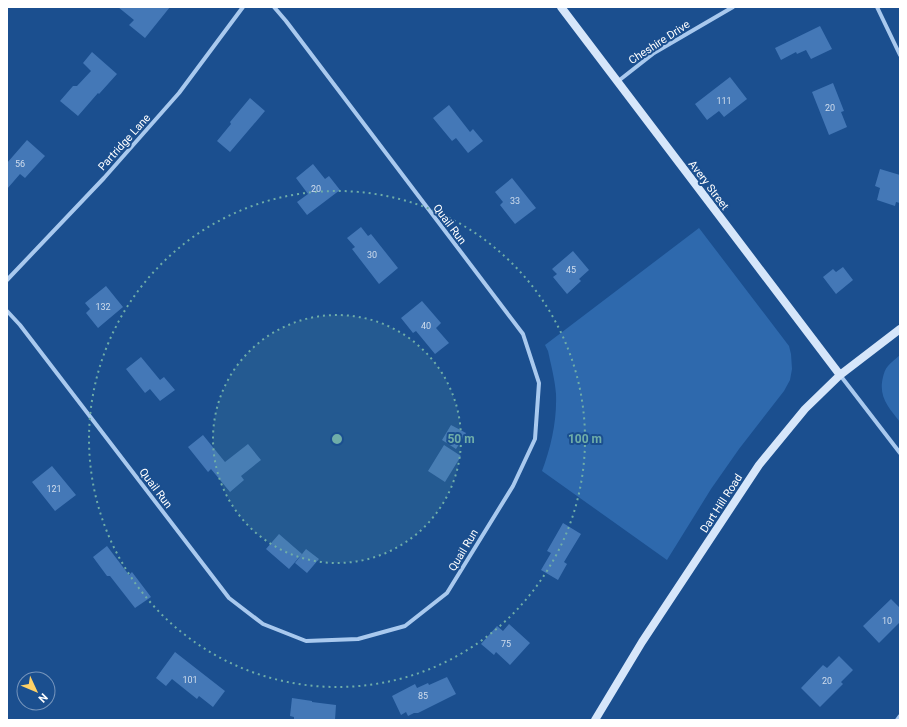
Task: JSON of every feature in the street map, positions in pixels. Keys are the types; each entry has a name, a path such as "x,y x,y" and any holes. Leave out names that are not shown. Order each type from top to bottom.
{"main road":[{"name":"Avery Street","path":"561,7 840,375"},
{"name":"Dart Hill Road","path":"595,720 642,642 759,465 805,409 840,375 900,329"}],"street":[{"name":"Partridge Lane","path":"7,280 104,178 180,93 243,7"},
{"name":"Quail Run","path":"7,311 20,325 229,598 263,624 306,641 358,639 405,626 447,593 513,486 534,439 539,383 523,334 274,7"},
{"name":"Cheshire Drive","path":"617,82 654,53 733,7"},
{"path":"877,7 900,55"},
{"path":"840,375 900,453"},
{"path":"897,720 900,716"}],"shaded area":[{"path":"699,228 789,346 792,369 790,380 784,391 739,449 711,489 667,560 542,471 553,434 556,414 554,378 548,351 545,345"},
{"path":"900,355 900,422 892,412 883,396 882,384 886,368"}],"building":[{"path":"118,7 170,7 145,38 129,25 134,20"},
{"path":"820,26 832,49 811,59 806,50 797,54 796,52 781,60 775,48"},
{"path":"92,52 117,74 78,116 60,101 73,86 77,86 91,71 83,63"},
{"path":"730,77 747,99 724,117 719,111 707,120 695,104"},
{"path":"833,83 844,111 841,112 847,127 829,135 812,92"},
{"path":"250,98 265,111 230,152 217,141 231,124 230,122"},
{"path":"449,105 470,132 473,129 483,141 468,153 456,138 452,141 433,118"},
{"path":"27,140 45,156 25,178 20,174 7,189 7,163"},
{"path":"313,164 325,179 329,176 340,190 307,215 297,202 308,194 296,178"},
{"path":"880,169 900,175 900,203 896,202 895,206 877,200 880,188 875,186"},
{"path":"512,178 536,208 515,224 500,205 503,202 495,192"},
{"path":"361,227 368,236 371,234 398,268 379,284 352,249 355,247 347,238"},
{"path":"573,251 589,270 579,279 581,281 567,294 553,277 557,274 552,269"},
{"path":"843,267 853,280 836,294 823,277 833,269 836,272"},
{"path":"106,286 123,307 98,328 86,313 90,309 85,303"},
{"path":"422,301 441,323 436,328 449,343 435,354 416,331 413,333 401,318"},
{"path":"141,357 160,380 164,377 175,390 160,401 150,389 145,393 126,369"},
{"path":"451,425 466,433 456,449 442,440"},
{"path":"203,435 225,462 248,444 261,460 241,476 244,480 230,492 211,469 208,472 188,447"},
{"path":"444,445 461,456 445,482 428,471"},
{"path":"52,466 76,495 55,511 32,482"},
{"path":"563,523 581,534 564,562 567,564 558,580 541,570 551,553 547,551"},
{"path":"279,534 302,554 289,569 266,549"},
{"path":"107,546 129,575 132,572 151,597 135,608 110,576 107,576 93,557"},
{"path":"306,549 319,559 307,573 295,563"},
{"path":"891,599 900,608 900,622 879,643 863,626"},
{"path":"509,624 530,643 510,665 496,652 494,655 481,644 497,626 503,631"},
{"path":"175,652 225,691 213,707 199,696 197,699 172,679 166,686 156,678"},
{"path":"839,656 853,670 841,682 843,684 820,707 801,688 823,665 827,668"},
{"path":"447,677 456,694 418,713 408,716 406,712 401,715 392,696 415,684 417,688 428,683 429,685"},
{"path":"292,698 336,705 335,720 294,720 294,717 290,716"}]}
